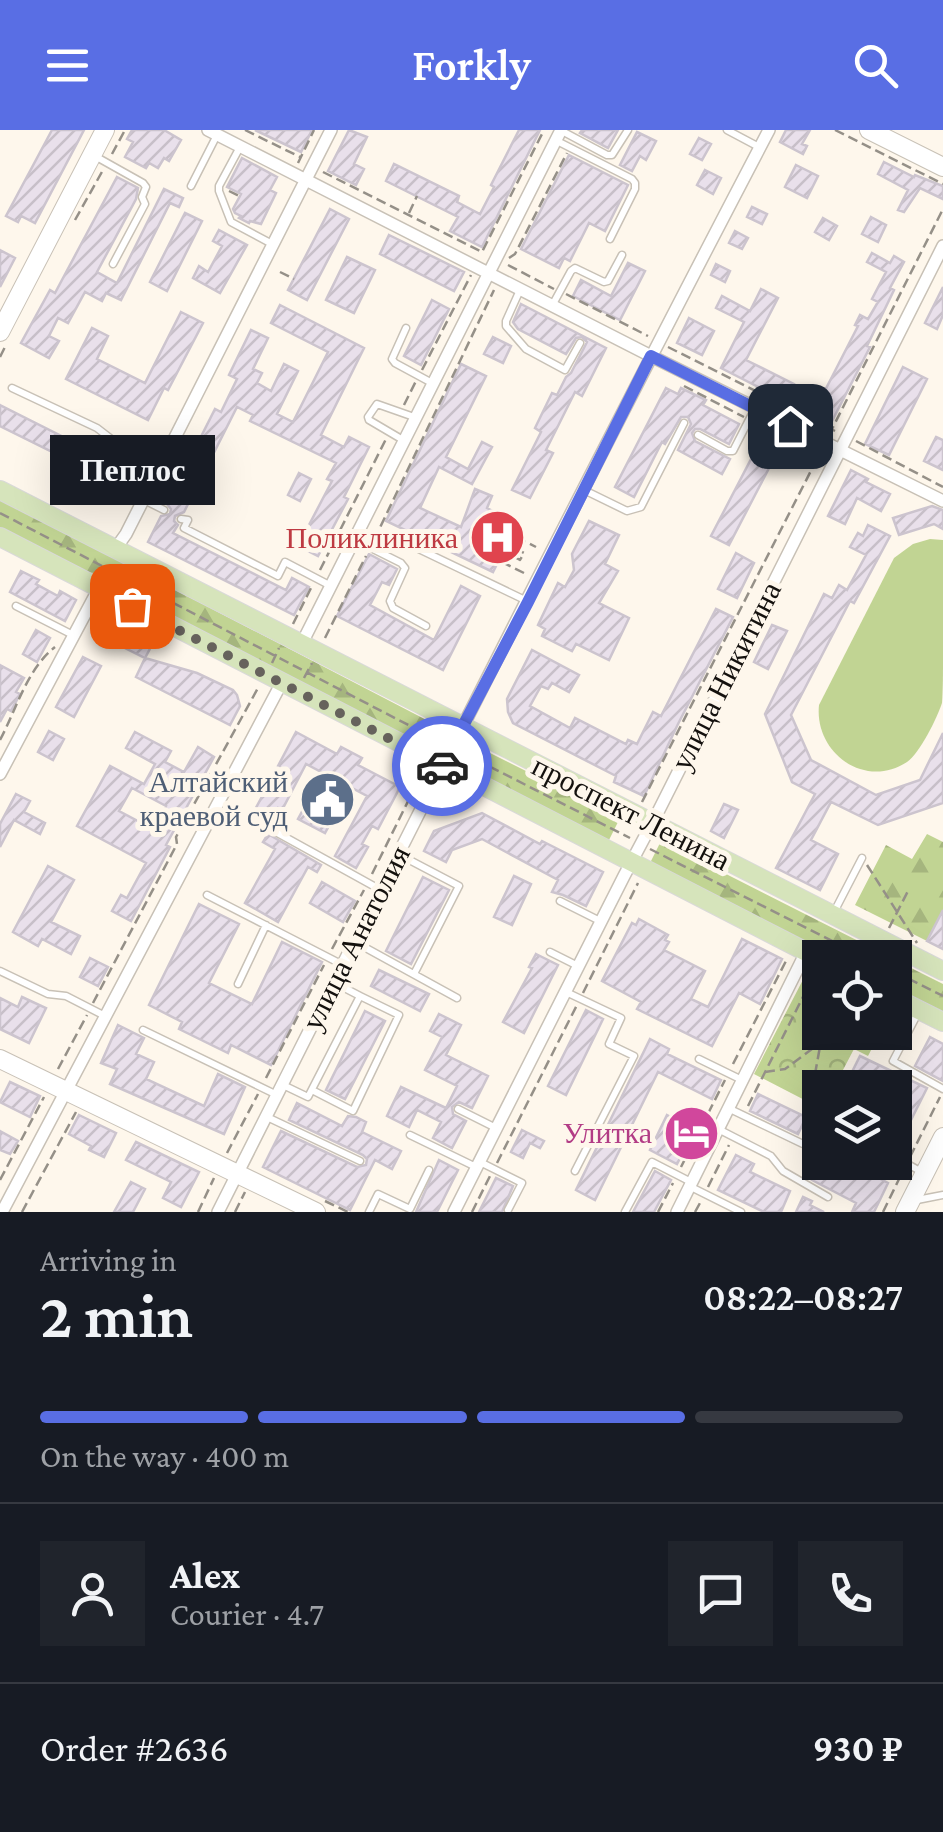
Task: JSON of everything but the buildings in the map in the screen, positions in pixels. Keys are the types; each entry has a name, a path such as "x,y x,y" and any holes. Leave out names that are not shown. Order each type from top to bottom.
{"main road":[{"name":"проспект Ленина","path":"0,490 301,645 466,720 652,824 943,972"},
{"name":"проспект Ленина","path":"0,537 442,766 641,862 802,950"},
{"path":"912,1006 943,1022"}],"street":[{"path":"0,332 105,130"},
{"path":"116,548 332,130"},
{"name":"улица Анатолия","path":"218,1212 240,1184 279,1089 768,130"},
{"path":"869,130 943,167"},
{"path":"215,132 651,356 752,414 839,450 943,501"},
{"path":"301,645 559,134"},
{"name":"улица Никитина","path":"454,1212 601,921 641,862 641,844 943,246"},
{"path":"0,774 70,633 99,588"},
{"path":"2,1212 281,683"},
{"path":"677,1212 742,1080 802,975"},
{"path":"3,1065 66,1091 240,1184 316,1212"},
{"path":"908,1207 943,1137"}],"lane":[{"path":"243,130 218,191 231,222 274,245"},
{"path":"559,134 612,155 628,130"},
{"path":"727,130 760,147"},
{"path":"191,186 215,132"},
{"path":"559,134 570,147 635,183 610,238"},
{"path":"92,154 146,187 142,197 145,204 113,264"},
{"path":"553,306 575,268 608,281 622,255"},
{"path":"520,288 506,321 508,330 521,345 565,370 580,342"},
{"path":"406,328 392,359 432,384"},
{"path":"12,388 97,428 132,454 159,467"},
{"path":"403,440 368,417 378,404 414,417"},
{"path":"698,435 733,451 752,414"},
{"path":"582,489 627,511 640,507 684,423"},
{"path":"143,499 164,510"},
{"path":"180,519 188,520 184,528 278,576 285,562 331,586"},
{"path":"354,539 401,563 405,568 390,601 393,608 426,626"},
{"path":"400,540 528,602"},
{"path":"16,606 70,633"},
{"path":"274,830 380,890"},
{"path":"398,854 458,886 414,974"},
{"path":"832,915 862,858"},
{"path":"207,896 342,964"},
{"path":"560,901 601,921"},
{"path":"238,984 266,926"},
{"path":"354,942 458,998"},
{"path":"550,952 578,966"},
{"path":"0,971 106,1016"},
{"path":"312,1090 353,1111 399,1015 333,982"},
{"path":"565,992 621,1018 609,1044 634,1056 575,1171"},
{"path":"143,1030 308,1098 360,996"},
{"path":"919,1010 893,1061 943,1090"},
{"path":"700,1059 742,1080"},
{"path":"458,1109 496,1128"},
{"path":"728,1109 802,1144"},
{"path":"266,1116 360,1162"},
{"path":"718,1130 770,1156 782,1172 828,1198"},
{"path":"410,1135 522,1183 508,1210"},
{"path":"625,1212 652,1162 740,1212"},
{"path":"912,1166 925,1173"},
{"path":"369,1212 378,1194 410,1209 429,1170"},
{"path":"908,1207 943,1195"}],"path":[{"path":"243,130 300,157"},
{"path":"293,173 314,130"},
{"path":"313,166 482,252 544,130"},
{"path":"835,130 943,184"},
{"path":"570,147 515,254 506,264 943,487"},
{"path":"219,186 241,197"},
{"path":"408,214 417,196"},
{"path":"832,430 943,208"},
{"path":"280,272 294,279"},
{"path":"400,412 472,274"},
{"path":"276,656 301,645 370,548 496,286"},
{"path":"642,802 819,456 752,414 681,384"},
{"path":"307,672 301,645 316,578 390,432"},
{"path":"0,514 831,940"},
{"path":"524,573 500,561 513,536 536,547"},
{"path":"0,740 43,656 70,633"},
{"path":"276,656 281,683"},
{"path":"57,1072 177,844 176,837 281,683 307,672"},
{"path":"436,747 442,734"},
{"path":"465,762 472,748"},
{"path":"621,843 630,827"},
{"path":"641,862 655,851"},
{"path":"862,858 918,944"},
{"path":"472,1212 638,883"},
{"path":"888,929 908,891"},
{"path":"658,1212 787,959"},
{"path":"912,980 943,996"},
{"path":"743,1116 802,999"},
{"path":"765,1072 785,1069 809,1050"},
{"path":"912,1151 943,1090"},
{"path":"0,1180 44,1095"},
{"path":"22,1212 76,1112"},
{"path":"695,1212 733,1136"},
{"path":"198,1212 214,1178"},
{"path":"882,1212 898,1180"},
{"path":"236,1212 240,1184"}],"green space":[{"path":"0,499 440,727 427,751 0,529"},
{"path":"943,540 942,703 922,743 907,762 891,770 859,769 833,751 820,722 819,705 894,558 913,544"},
{"path":"480,748 620,818 607,844 467,773"},
{"path":"927,834 943,842 943,910 927,941 855,905 886,845 912,859"},
{"path":"661,841 856,940 803,940 650,863"},
{"path":"912,968 943,984 943,1012 912,996"},
{"path":"802,982 802,1050 853,1050 843,1070 802,1070 802,1099 754,1074"}],"way so far":[{"path":"132,606 442,766"}],"place":[{"name":"Поликлиника","path":"497,538"},
{"name":"Пеплос","path":"132,606"},
{"name":"Алтайский краевой суд","path":"327,799"},
{"name":"Улитка","path":"691,1133"}],"route":[{"path":"442,766 651,356 790,426"}]}
